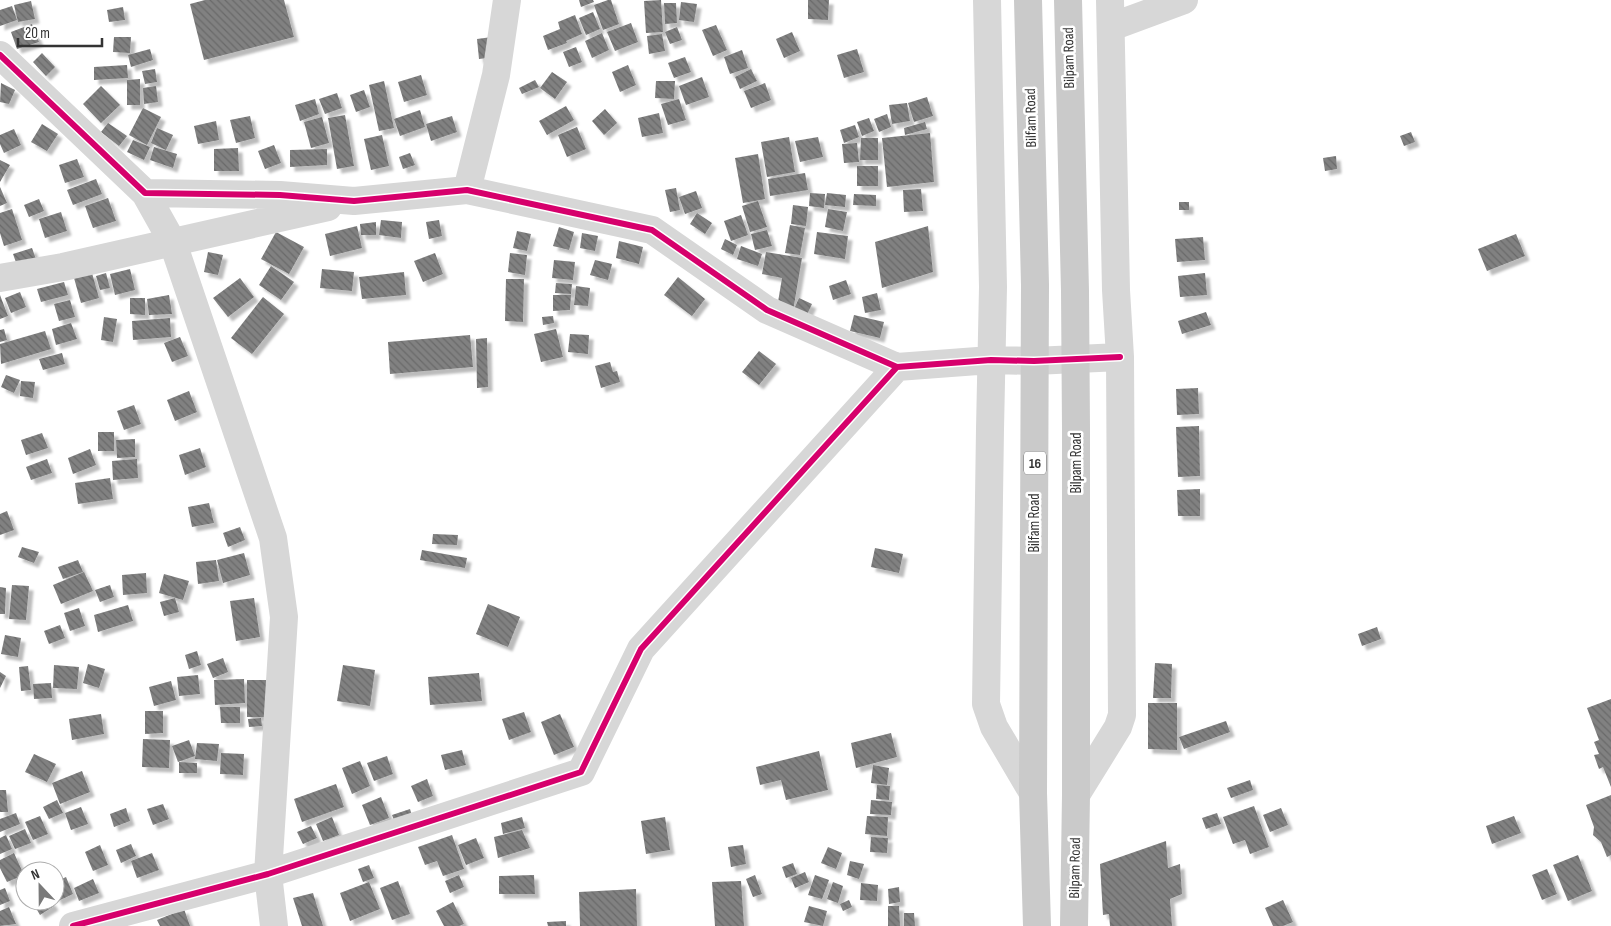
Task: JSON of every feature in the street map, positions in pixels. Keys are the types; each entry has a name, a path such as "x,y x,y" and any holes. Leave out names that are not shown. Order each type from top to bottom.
{"main road":[{"name":"Bilfam Road","path":"1028,0 1035,285 1033,793 1037,926"},
{"name":"Bilpam Road","path":"1068,0 1075,291 1076,795 1074,926"}],"street":[{"path":"467,190 496,76 507,0"},
{"path":"988,0 993,287 986,704 994,726 1033,793"},
{"path":"1076,795 1118,727 1122,715 1120,357 1116,290 1110,0"},
{"path":"1111,27 1184,0"},
{"path":"0,55 145,193 173,243 273,538 284,617 268,874 274,926"},
{"path":"0,278 63,267 354,201 467,190 652,230 767,310 897,367 991,360 1034,361 1120,357"},
{"path":"145,193 280,195 354,201"},
{"path":"72,926 268,874 581,772 641,649 897,367"}],"building":[{"path":"205,0 284,0 294,37 204,60 190,4"},
{"path":"579,0 593,0 594,2 581,7"},
{"path":"611,0 619,24 603,30 594,5"},
{"path":"661,0 663,32 646,33 644,1"},
{"path":"808,0 829,0 828,20 808,19"},
{"path":"31,1 35,19 18,22 14,5"},
{"path":"681,2 697,4 694,22 679,20"},
{"path":"664,3 676,3 677,23 665,24"},
{"path":"12,6 17,20 0,26 0,10"},
{"path":"123,7 125,20 109,22 107,10"},
{"path":"593,12 600,29 586,35 579,18"},
{"path":"575,15 582,34 566,41 567,43 548,50 543,36 560,29 558,22"},
{"path":"631,23 638,42 615,51 607,32"},
{"path":"32,24 39,42 17,49 11,32"},
{"path":"716,25 727,50 713,56 702,30"},
{"path":"677,27 682,40 670,44 665,32"},
{"path":"792,32 800,51 784,58 776,39"},
{"path":"602,33 609,50 592,58 585,41"},
{"path":"662,34 665,51 649,54 647,36"},
{"path":"114,37 131,37 130,53 113,52"},
{"path":"492,37 495,57 479,59 477,39"},
{"path":"576,47 582,62 569,67 563,52"},
{"path":"150,49 153,60 131,67 128,55"},
{"path":"857,49 864,72 844,78 837,55"},
{"path":"742,50 748,68 730,74 724,57"},
{"path":"42,53 55,67 46,76 33,62"},
{"path":"685,57 691,72 674,78 668,63"},
{"path":"127,65 128,78 94,80 94,67"},
{"path":"628,65 636,85 620,92 612,72"},
{"path":"155,69 157,82 145,84 142,71"},
{"path":"751,69 757,81 740,89 735,77"},
{"path":"552,72 567,82 555,99 540,88"},
{"path":"421,75 427,95 404,102 398,82"},
{"path":"702,77 709,97 686,105 679,86"},
{"path":"140,79 140,105 127,105 127,80"},
{"path":"535,80 539,87 522,94 519,88"},
{"path":"384,81 394,128 379,131 369,85"},
{"path":"656,81 675,81 674,99 655,98"},
{"path":"1,83 15,90 9,104 0,102"},
{"path":"765,83 771,100 751,108 744,91"},
{"path":"101,86 120,105 101,123 83,104"},
{"path":"156,86 158,102 144,104 143,88"},
{"path":"364,90 370,107 356,112 350,95"},
{"path":"337,93 342,108 325,114 319,99"},
{"path":"927,97 933,116 914,122 908,103"},
{"path":"315,99 319,114 300,121 295,105"},
{"path":"679,99 686,120 668,125 661,104"},
{"path":"907,103 910,121 892,124 889,105"},
{"path":"566,106 574,120 547,135 539,121"},
{"path":"143,108 161,117 147,145 129,135"},
{"path":"605,109 617,123 604,135 592,121"},
{"path":"420,110 425,127 400,136 394,119"},
{"path":"659,113 663,133 642,137 638,118"},
{"path":"887,114 891,127 879,132 874,119"},
{"path":"345,115 354,166 337,169 328,118"},
{"path":"250,116 255,138 236,143 230,120"},
{"path":"452,116 457,132 431,141 426,124"},
{"path":"322,117 329,143 311,148 304,122"},
{"path":"869,118 874,131 862,136 857,122"},
{"path":"216,121 219,140 198,144 194,126"},
{"path":"925,122 927,129 905,135 904,128"},
{"path":"108,123 127,136 119,146 101,132"},
{"path":"42,124 58,134 47,151 31,142"},
{"path":"855,125 859,137 844,143 840,130"},
{"path":"577,127 586,149 567,157 558,135"},
{"path":"157,128 173,135 166,150 151,143"},
{"path":"14,129 21,145 4,153 0,144 0,135"},
{"path":"1411,132 1415,142 1404,146 1400,136"},
{"path":"930,133 934,182 887,187 882,138"},
{"path":"382,135 389,166 371,170 364,139"},
{"path":"789,137 795,172 767,177 761,142"},
{"path":"818,137 823,157 800,162 795,141"},
{"path":"861,138 878,138 878,160 860,160"},
{"path":"133,140 150,147 144,160 127,152"},
{"path":"857,143 859,162 844,163 842,144"},
{"path":"274,145 281,163 265,169 258,151"},
{"path":"154,147 177,154 173,168 150,160"},
{"path":"238,148 239,171 214,171 214,149"},
{"path":"327,149 327,165 290,167 290,150"},
{"path":"410,153 415,165 403,169 399,157"},
{"path":"758,154 765,199 743,203 735,158"},
{"path":"1336,156 1337,169 1325,171 1323,158"},
{"path":"77,159 84,177 65,183 59,165"},
{"path":"0,160 10,165 0,182"},
{"path":"857,166 878,166 878,186 857,186"},
{"path":"805,173 808,190 770,196 768,179"},
{"path":"96,179 102,194 73,205 67,190"},
{"path":"0,187 7,203 0,206"},
{"path":"676,188 680,210 670,212 665,190"},
{"path":"921,189 923,211 904,212 903,190"},
{"path":"696,191 702,208 685,214 679,197"},
{"path":"810,193 825,194 824,208 809,206"},
{"path":"827,193 846,195 845,207 825,205"},
{"path":"854,194 876,195 876,206 853,205"},
{"path":"108,198 116,221 93,228 85,206"},
{"path":"39,199 44,211 29,217 24,205"},
{"path":"758,201 767,227 750,232 742,206"},
{"path":"1179,202 1189,202 1189,210 1179,210"},
{"path":"793,205 808,207 806,226 791,224"},
{"path":"12,209 22,240 4,246 0,233 0,213"},
{"path":"828,209 847,212 843,231 825,227"},
{"path":"61,212 67,231 45,238 39,219"},
{"path":"697,213 712,223 705,234 690,224"},
{"path":"741,215 748,235 731,241 724,221"},
{"path":"381,220 402,222 401,238 379,235"},
{"path":"439,220 442,236 429,239 426,222"},
{"path":"376,222 376,235 361,235 360,224"},
{"path":"790,225 805,228 800,255 785,253"},
{"path":"357,226 362,248 330,256 325,234"},
{"path":"928,226 933,272 882,288 875,242"},
{"path":"559,227 574,232 569,250 553,246"},
{"path":"767,230 772,246 755,250 751,234"},
{"path":"517,231 531,234 527,251 513,248"},
{"path":"276,232 304,247 289,274 261,259"},
{"path":"817,232 848,236 845,259 814,254"},
{"path":"582,233 598,236 595,251 580,248"},
{"path":"1516,234 1525,256 1487,271 1478,249"},
{"path":"1203,237 1205,260 1177,262 1175,239"},
{"path":"725,239 737,245 733,255 721,249"},
{"path":"619,241 643,247 639,264 616,258"},
{"path":"741,246 762,254 758,266 737,259"},
{"path":"32,248 37,262 18,268 13,254"},
{"path":"208,252 223,255 218,275 204,272"},
{"path":"766,252 802,258 793,311 777,308 782,278 762,274"},
{"path":"435,253 443,274 423,282 414,261"},
{"path":"510,253 527,255 525,275 508,272"},
{"path":"554,260 575,262 573,280 552,278"},
{"path":"595,260 612,264 608,280 590,275"},
{"path":"271,266 294,282 281,300 259,285"},
{"path":"130,269 135,290 115,295 110,274"},
{"path":"322,269 354,272 352,291 320,288"},
{"path":"404,272 406,295 362,299 359,277"},
{"path":"92,273 99,298 81,303 74,278"},
{"path":"106,273 110,288 100,290 96,276"},
{"path":"1205,273 1207,295 1180,297 1178,276"},
{"path":"678,277 705,299 692,316 664,295"},
{"path":"240,278 254,297 228,317 213,298"},
{"path":"506,279 524,279 523,322 505,321"},
{"path":"846,280 851,294 833,300 829,286"},
{"path":"64,282 68,295 41,302 37,289"},
{"path":"556,283 572,284 571,294 555,293"},
{"path":"576,286 590,288 588,306 574,305"},
{"path":"20,292 26,307 11,313 5,298"},
{"path":"877,293 881,310 865,313 862,297"},
{"path":"0,295 8,316 0,319"},
{"path":"169,295 172,314 149,315 147,299"},
{"path":"553,295 571,295 570,310 553,311"},
{"path":"263,297 284,314 252,354 231,338"},
{"path":"130,298 145,298 145,315 130,314"},
{"path":"799,298 812,304 804,321 791,316"},
{"path":"70,300 75,317 59,321 54,304"},
{"path":"1206,312 1211,325 1182,334 1178,321"},
{"path":"854,315 884,322 880,338 850,331"},
{"path":"553,316 554,323 543,325 542,317"},
{"path":"104,317 117,319 113,342 101,340"},
{"path":"170,318 171,337 133,340 132,321"},
{"path":"71,323 77,339 56,345 52,329"},
{"path":"4,329 7,340 0,342 0,330"},
{"path":"556,329 563,357 541,362 534,334"},
{"path":"45,331 51,349 1,364 0,344"},
{"path":"570,334 589,335 588,354 568,352"},
{"path":"470,335 473,367 390,374 388,342"},
{"path":"180,337 188,356 172,362 164,343"},
{"path":"487,338 488,387 477,388 476,339"},
{"path":"759,351 776,364 759,385 742,372"},
{"path":"62,353 65,364 43,370 39,359"},
{"path":"610,362 613,372 617,371 620,382 601,388 595,366"},
{"path":"6,375 20,380 14,393 1,387"},
{"path":"21,381 35,382 33,398 20,396"},
{"path":"1198,388 1199,414 1177,415 1176,389"},
{"path":"189,391 197,412 175,421 167,400"},
{"path":"134,405 141,424 124,430 117,411"},
{"path":"1199,426 1200,476 1178,477 1176,427"},
{"path":"98,432 114,432 114,451 98,451"},
{"path":"42,433 48,448 26,455 21,440"},
{"path":"135,439 135,457 117,458 116,440"},
{"path":"200,448 206,467 185,475 179,455"},
{"path":"90,449 96,465 73,474 68,458"},
{"path":"47,459 52,473 31,480 26,467"},
{"path":"137,459 138,478 113,480 112,461"},
{"path":"110,478 113,499 78,504 75,483"},
{"path":"1200,489 1200,516 1178,516 1177,490"},
{"path":"209,503 214,523 192,527 188,507"},
{"path":"7,511 14,530 0,535 0,514"},
{"path":"240,527 245,540 228,547 223,533"},
{"path":"433,534 458,535 457,545 432,544"},
{"path":"22,547 39,552 34,563 18,557"},
{"path":"875,548 903,554 899,573 871,567"},
{"path":"422,550 467,558 465,568 420,560"},
{"path":"244,553 250,575 223,583 217,560"},
{"path":"78,560 83,572 63,579 58,567"},
{"path":"216,560 219,581 198,584 196,562"},
{"path":"84,572 93,591 61,604 53,585"},
{"path":"146,573 147,593 123,595 122,575"},
{"path":"164,574 189,581 183,600 159,593"},
{"path":"12,585 29,586 26,620 9,619"},
{"path":"110,585 114,597 100,602 95,590"},
{"path":"0,587 6,588 5,614 0,614"},
{"path":"175,598 179,612 164,616 160,602"},
{"path":"254,598 260,637 236,641 230,601"},
{"path":"488,604 520,617 508,647 476,634"},
{"path":"128,605 133,621 98,632 94,615"},
{"path":"79,608 85,626 70,631 64,613"},
{"path":"60,625 65,638 49,644 44,631"},
{"path":"1377,627 1381,639 1362,646 1358,634"},
{"path":"5,635 21,638 18,657 1,654"},
{"path":"197,651 201,665 189,669 185,655"},
{"path":"223,658 228,672 213,678 207,664"},
{"path":"1155,663 1172,664 1171,698 1153,698"},
{"path":"88,664 105,669 99,688 83,683"},
{"path":"54,665 79,667 77,689 53,688"},
{"path":"343,665 375,670 370,706 337,701"},
{"path":"28,666 31,690 21,691 19,667"},
{"path":"0,672 6,676 0,688"},
{"path":"479,673 482,701 430,705 428,677"},
{"path":"198,675 200,694 179,696 177,677"},
{"path":"244,679 245,703 215,705 214,680"},
{"path":"247,680 266,680 266,717 247,717"},
{"path":"171,681 176,700 154,706 149,687"},
{"path":"51,683 52,698 34,699 33,684"},
{"path":"1611,699 1611,787 1603,767 1599,769 1594,755 1599,754 1594,742 1599,740 1587,708"},
{"path":"1148,703 1177,703 1177,750 1148,749"},
{"path":"220,707 240,707 240,723 221,723"},
{"path":"145,711 163,711 163,733 145,734"},
{"path":"524,712 531,732 509,740 502,719"},
{"path":"101,714 104,734 72,740 69,719"},
{"path":"560,714 574,747 554,755 541,722"},
{"path":"261,718 262,726 249,727 248,719"},
{"path":"1226,721 1230,732 1184,749 1179,737"},
{"path":"891,733 897,757 856,768 851,743"},
{"path":"143,739 170,740 169,768 142,767"},
{"path":"189,740 195,756 178,762 172,746"},
{"path":"197,743 219,744 217,761 195,759"},
{"path":"462,750 466,765 445,770 441,755"},
{"path":"819,751 828,790 786,800 781,780 760,785 756,767"},
{"path":"221,753 244,754 243,775 220,774"},
{"path":"34,754 56,764 47,782 25,772"},
{"path":"387,756 393,774 374,781 367,763"},
{"path":"360,761 370,786 352,794 342,768"},
{"path":"179,762 197,763 197,773 179,773"},
{"path":"873,765 889,768 887,785 871,783"},
{"path":"82,771 90,792 60,804 52,783"},
{"path":"427,779 433,796 418,802 411,786"},
{"path":"1250,780 1253,790 1231,798 1227,788"},
{"path":"336,784 344,807 302,822 294,799"},
{"path":"877,785 890,786 889,800 876,799"},
{"path":"0,790 6,790 8,812 0,812"},
{"path":"1611,795 1611,855 1607,857 1601,842 1593,835 1594,827 1586,805"},
{"path":"381,797 389,818 370,825 362,805"},
{"path":"57,800 63,813 49,819 43,807"},
{"path":"871,800 892,802 891,815 870,814"},
{"path":"163,804 169,819 153,825 147,809"},
{"path":"1254,806 1269,847 1250,854 1245,840 1233,844 1223,817"},
{"path":"81,807 88,824 71,830 65,813"},
{"path":"126,808 130,821 114,827 110,814"},
{"path":"1281,808 1288,825 1270,832 1263,815"},
{"path":"410,809 414,822 397,828 392,815"},
{"path":"16,813 20,824 0,832 0,819"},
{"path":"1217,813 1221,824 1206,829 1202,818"},
{"path":"40,816 48,834 33,840 25,822"},
{"path":"867,816 888,817 887,836 865,834"},
{"path":"1514,816 1521,833 1492,844 1486,826"},
{"path":"332,817 339,835 323,841 316,824"},
{"path":"522,817 525,828 503,834 501,823"},
{"path":"665,817 670,850 646,854 641,821"},
{"path":"311,826 317,838 303,844 297,832"},
{"path":"25,829 31,843 15,849 9,836"},
{"path":"522,830 530,848 498,858 494,837"},
{"path":"6,835 12,849 0,854 0,838"},
{"path":"452,835 464,869 443,876 437,861 425,865 418,847"},
{"path":"871,837 888,838 887,853 870,852"},
{"path":"476,838 484,858 466,865 458,845"},
{"path":"1166,841 1168,868 1180,864 1182,894 1170,899 1172,926 1110,926 1109,914 1103,915 1100,864"},
{"path":"131,844 136,856 121,863 116,850"},
{"path":"100,845 108,865 93,871 85,852"},
{"path":"743,845 746,864 731,867 728,847"},
{"path":"828,847 842,853 836,869 821,863"},
{"path":"14,853 18,861 15,861 15,879 7,882 0,868 0,860"},
{"path":"152,853 159,870 137,878 131,861"},
{"path":"1578,855 1592,891 1568,901 1553,865"},
{"path":"850,861 864,864 859,879 847,875"},
{"path":"793,863 797,874 786,878 782,867"},
{"path":"369,865 374,878 363,882 358,869"},
{"path":"1547,869 1557,894 1542,900 1532,875"},
{"path":"805,872 809,882 795,888 791,878"},
{"path":"459,875 464,887 450,893 445,881"},
{"path":"534,875 535,894 499,894 499,876"},
{"path":"755,875 762,894 753,897 746,879"},
{"path":"815,875 829,880 822,899 808,895"},
{"path":"65,877 73,894 65,898"},
{"path":"93,879 99,893 79,901 74,888"},
{"path":"398,881 410,914 392,920 380,888"},
{"path":"741,881 744,926 715,926 712,882"},
{"path":"369,882 380,909 350,921 340,893"},
{"path":"833,882 843,886 838,903 827,899"},
{"path":"861,883 878,885 877,901 860,900"},
{"path":"899,887 900,902 889,904 888,889"},
{"path":"5,888 10,901 0,905 0,890"},
{"path":"636,889 637,926 580,926 579,892"},
{"path":"313,893 323,926 302,926 293,898"},
{"path":"849,900 852,907 843,911 840,904"},
{"path":"1283,900 1293,922 1283,926 1273,926 1265,908"},
{"path":"453,902 464,924 444,926 436,911"},
{"path":"809,906 827,911 823,926 804,922"},
{"path":"888,906 899,906 900,926 888,926"},
{"path":"9,907 16,924 0,926 0,911"},
{"path":"184,909 190,926 160,926 157,920"},
{"path":"38,911 46,911 40,915"},
{"path":"904,913 914,913 915,926 904,926"},
{"path":"566,921 566,926 548,926 547,922"}],"cycle path":[{"path":"0,55 145,193 280,195 354,201 467,190 652,230 767,310 897,367 991,360 1034,361 1120,357"},
{"path":"73,926 268,874 581,772 641,649 897,367"}]}
